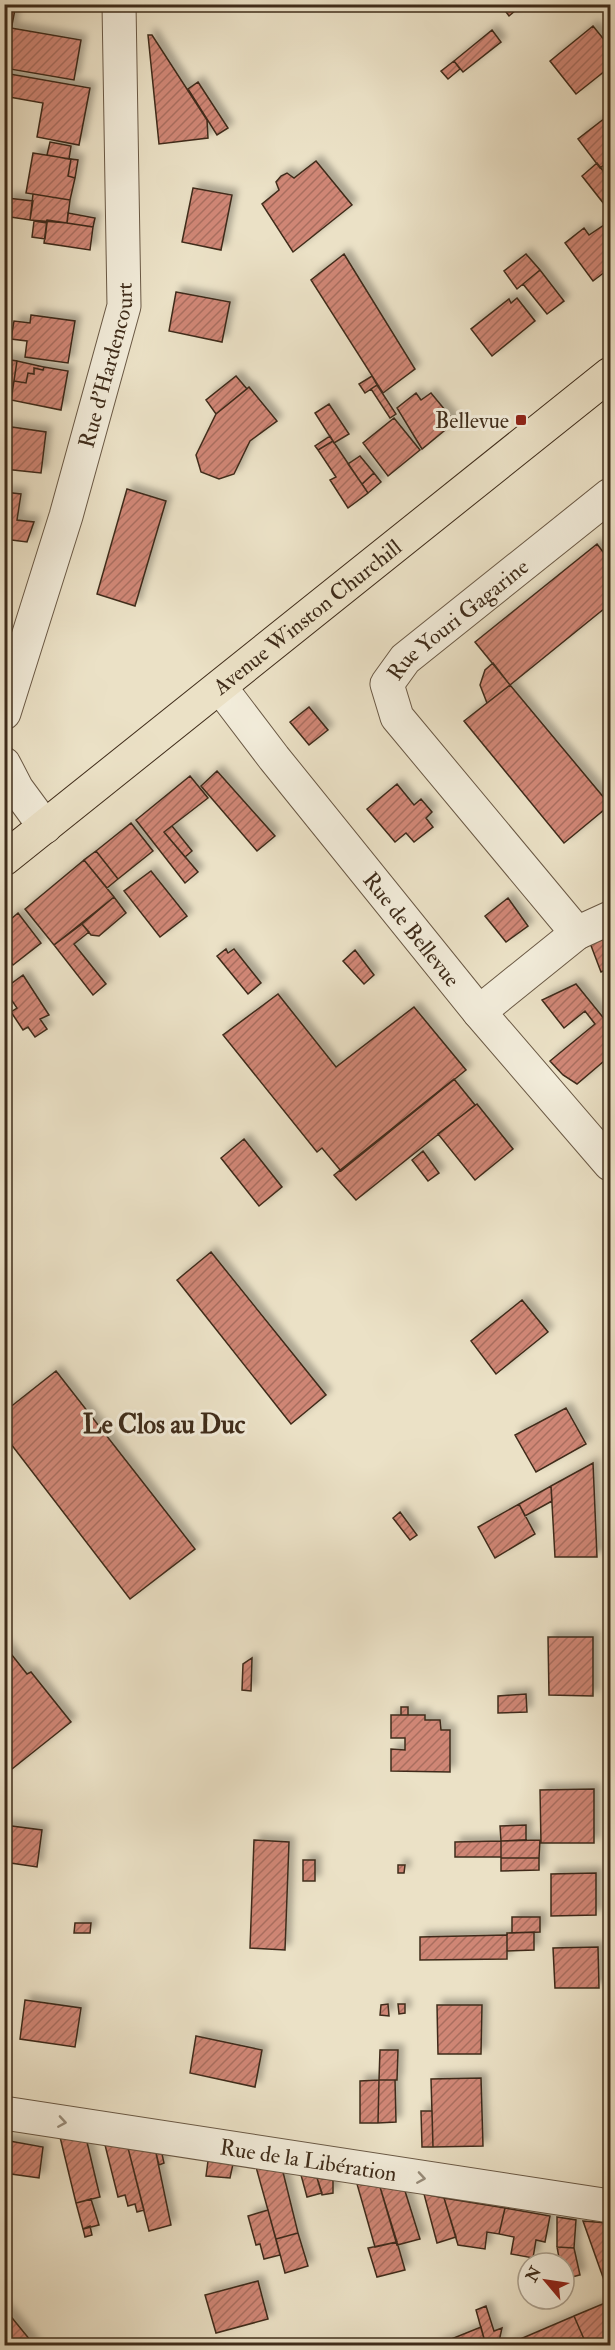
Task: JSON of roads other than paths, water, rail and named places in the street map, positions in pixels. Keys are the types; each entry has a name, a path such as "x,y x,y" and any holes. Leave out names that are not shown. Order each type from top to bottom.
{"main road":[{"name":"Avenue Winston Churchill","path":"4,859 610,374"}],"street":[{"name":"Rue d'Hardencourt","path":"4,713 66,516 124,306 118,4"},
{"name":"Rue Youri Gagarine","path":"577,933 396,717 387,684 405,658 610,495"},
{"name":"Rue de Bellevue","path":"220,687 274,758 479,1012 605,1148"},
{"path":"4,764 16,789 45,827"},
{"path":"479,1012 577,933 610,918"},
{"name":"Rue de la Libération","path":"4,2113 610,2206"}],"place":[{"name":"Bellevue","path":"521,420"}],"district":[{"name":"Le Clos au Duc","path":"164,1424"}]}
